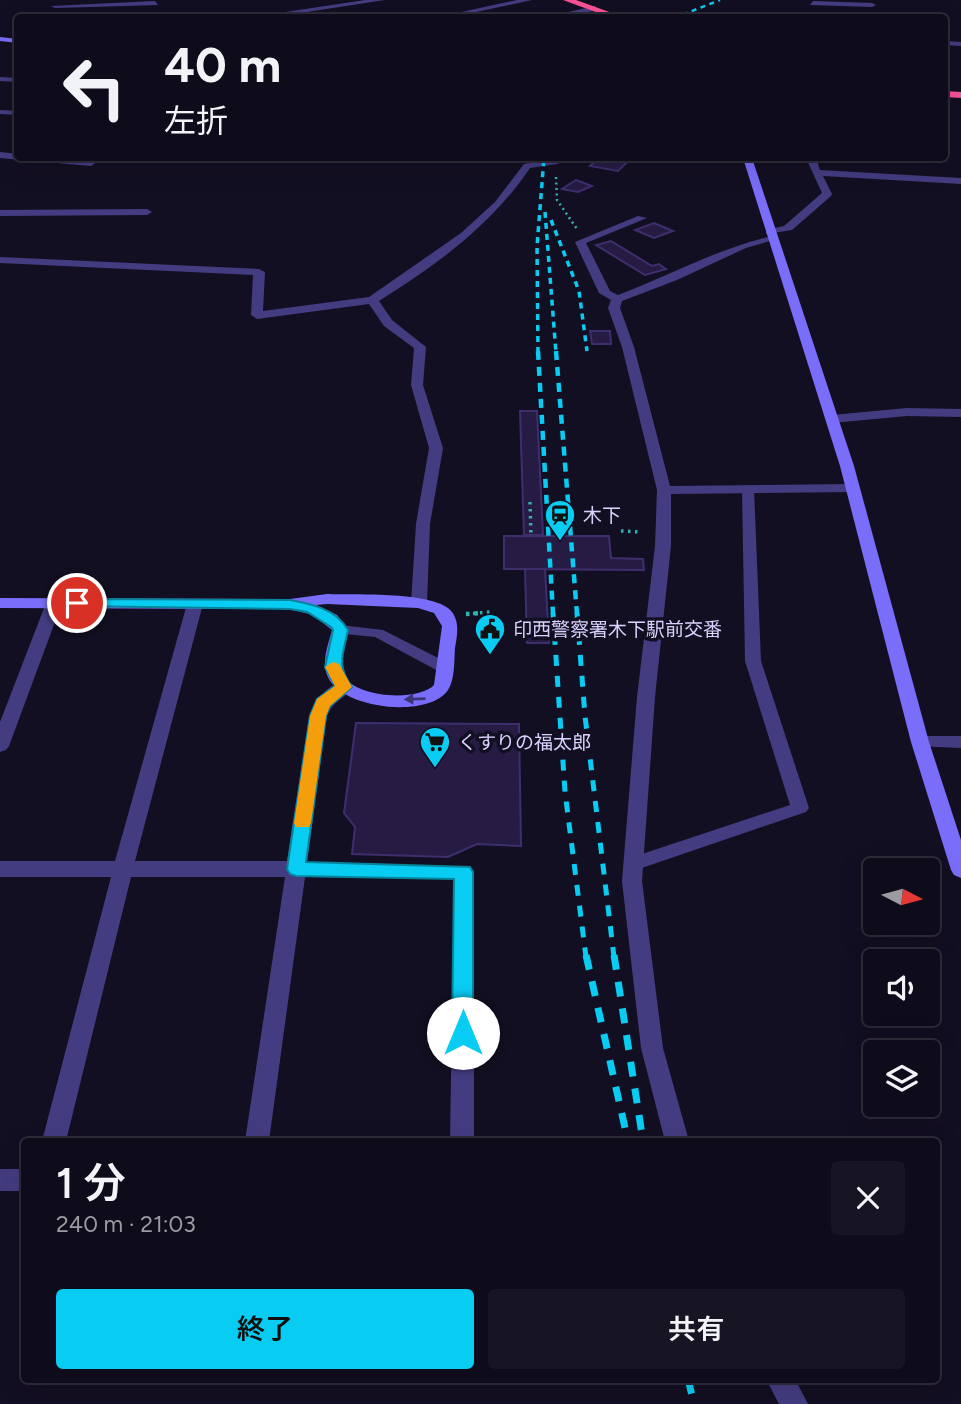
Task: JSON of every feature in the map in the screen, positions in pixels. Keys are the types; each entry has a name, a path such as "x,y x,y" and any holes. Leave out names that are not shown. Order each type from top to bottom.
{"highway":[{"path":"568,0 611,14"}],"street":[{"path":"278,14 381,0"},
{"path":"456,14 528,0"},
{"path":"55,6 155,1"},
{"path":"810,2 872,5"},
{"path":"810,2 824,10"},
{"path":"565,14 595,8"},
{"path":"0,260 260,272 257,315 372,300 419,269 474,226 511,189 527,166 554,161"},
{"path":"748,161 853,488 920,742 961,870"},
{"path":"642,218 580,242 605,293 617,299 788,228 827,194 811,161"},
{"path":"818,173 961,181"},
{"path":"0,213 147,212"},
{"path":"617,299 614,308 628,347 664,490 663,546 646,697 632,881 652,1048 676,1138"},
{"path":"372,300 388,323 420,347 417,386 436,448 423,524 419,603"},
{"path":"832,419 907,412 961,413"},
{"path":"664,490 853,488"},
{"path":"0,603 290,604 327,599 419,603 440,609 446,615 450,626 442,686 429,698 371,699 356,695 336,678 333,667 340,630 349,611 370,601"},
{"path":"0,746 54,603"},
{"path":"55,1138 122,868 195,604"},
{"path":"290,604 321,613 337,624 340,630"},
{"path":"257,1138 318,716 323,703 344,687"},
{"path":"920,742 961,742"},
{"path":"0,869 464,872 462,1138"},
{"path":"0,1180 21,1180"},
{"path":"782,1383 794,1404"}],"lane":[{"path":"64,161 91,163"},
{"path":"633,864 800,808 753,661 748,489"},
{"path":"340,630 378,633 445,668"}],"path":[{"path":"559,161 557,200 584,240"},
{"path":"530,502 531,536"}],"building":[{"path":"596,161 628,161 618,171 590,166"},
{"path":"576,180 592,186 578,192 562,189"},
{"path":"654,223 673,231 654,238 635,230"},
{"path":"611,241 652,266 659,264 666,269 645,275 596,245"},
{"path":"590,331 610,331 611,344 592,344"},
{"path":"520,411 537,411 543,535 524,535"},
{"path":"504,536 609,536 611,558 643,559 644,570 504,569"},
{"path":"525,569 545,569 549,643 527,643"},
{"name":"くすりの福太郎","path":"356,723 519,724 521,846 477,844 448,857 352,854 355,827 344,813"}],"railway":[{"path":"684,14 720,0"},
{"path":"538,353 537,246 544,161"},
{"path":"545,212 556,353"},
{"path":"551,220 579,291 587,351"},
{"path":"538,351 553,614"},
{"path":"556,351 577,614"},
{"path":"553,613 565,792 586,957"},
{"path":"577,613 585,716 614,957"},
{"path":"586,955 627,1138"},
{"path":"614,955 643,1138"},
{"path":"689,1383 694,1404"}],"slow traffic":[{"path":"303,823 318,716 323,703 344,687 336,678 333,667"}],"place":[{"name":"木下","path":"560,542"},
{"name":"印西警察署木下駅前交番","path":"490,656"},
{"name":"くすりの福太郎","path":"435,769"}],"route":[{"path":"77,603 290,604 311,608 337,624 340,630 333,667 336,678 344,687 323,703 318,716 296,869 464,872 463,1033"}]}
